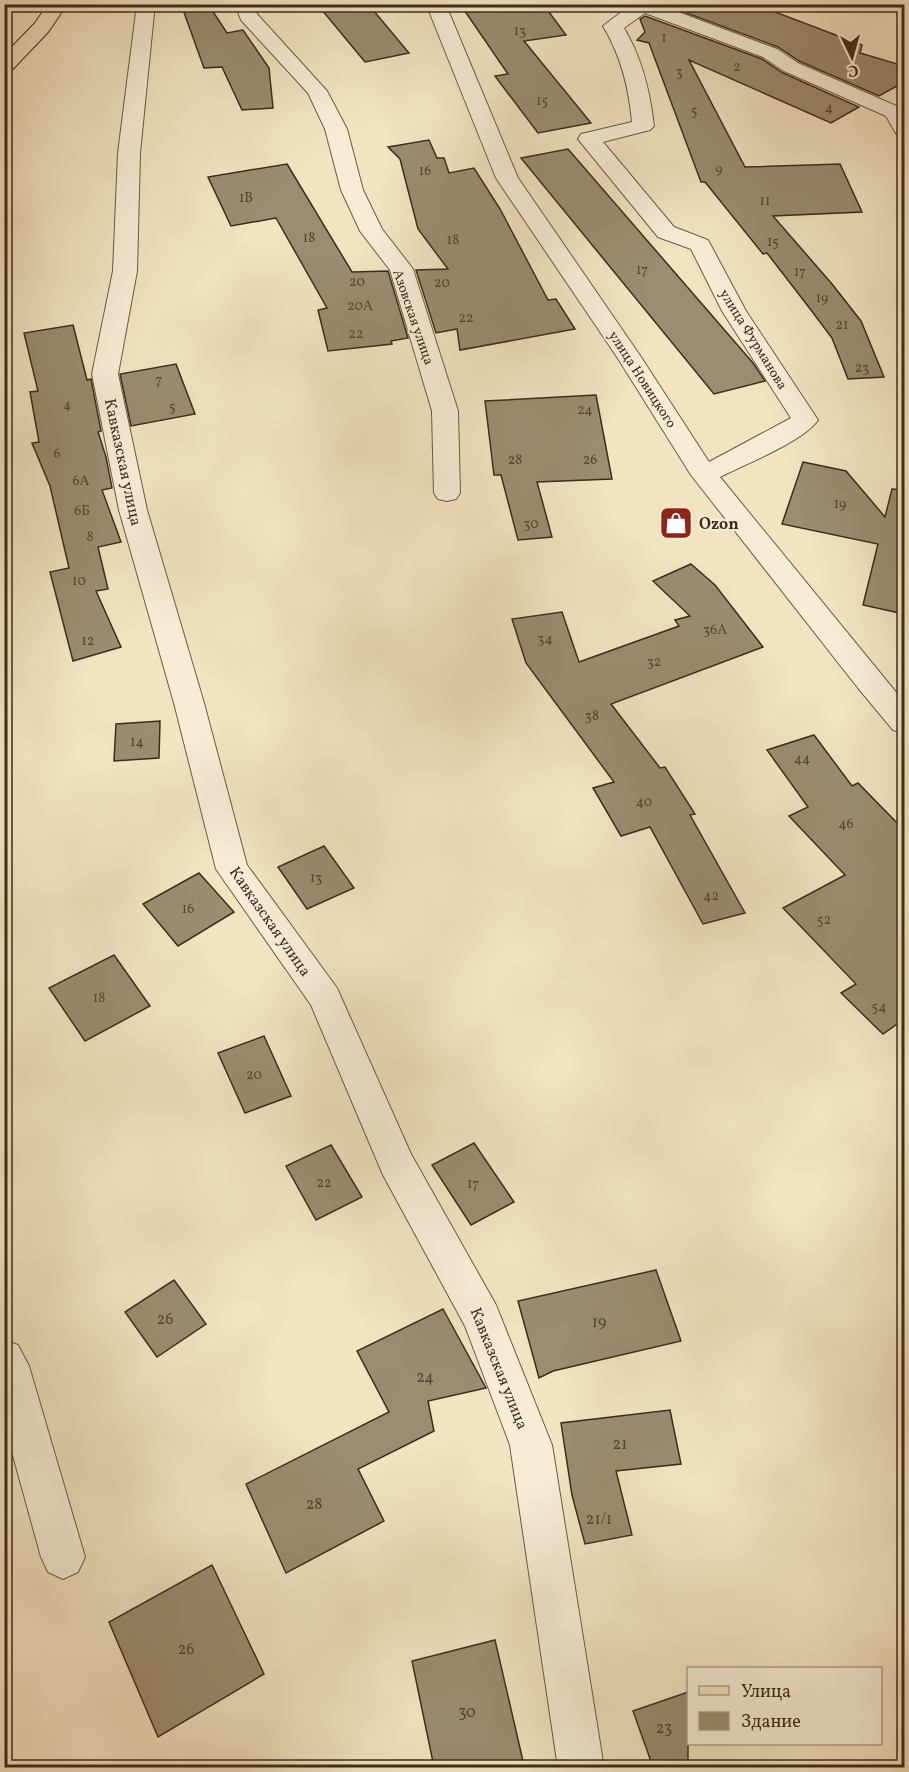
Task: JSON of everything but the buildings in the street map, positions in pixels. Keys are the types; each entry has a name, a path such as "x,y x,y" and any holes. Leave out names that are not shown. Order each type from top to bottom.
{"main road":[{"path":"4,68 42,27 58,4"}],"street":[{"name":"Кавказская улица","path":"147,4 144,12 129,153 125,271 105,374 134,510 189,703 232,869 325,998 396,1163 482,1317 531,1445 581,1767"},
{"name":"Азовская улица","path":"244,4 248,16 317,91 336,129 352,190 371,231 401,269 445,411 447,493"},
{"name":"улица Новицкого","path":"433,4 438,10 507,178 629,357 704,475 904,722"},
{"name":"улица Фурманова","path":"644,5 613,26 624,42 640,93 644,126 589,139 666,232 700,245 734,311 806,420 784,434 704,475"},
{"path":"644,5 770,53 791,67 899,108 904,131"},
{"path":"869,681 904,688"},
{"path":"4,1359 9,1366 63,1557"}],"place":[{"name":"Ozon","path":"676,523"}]}
